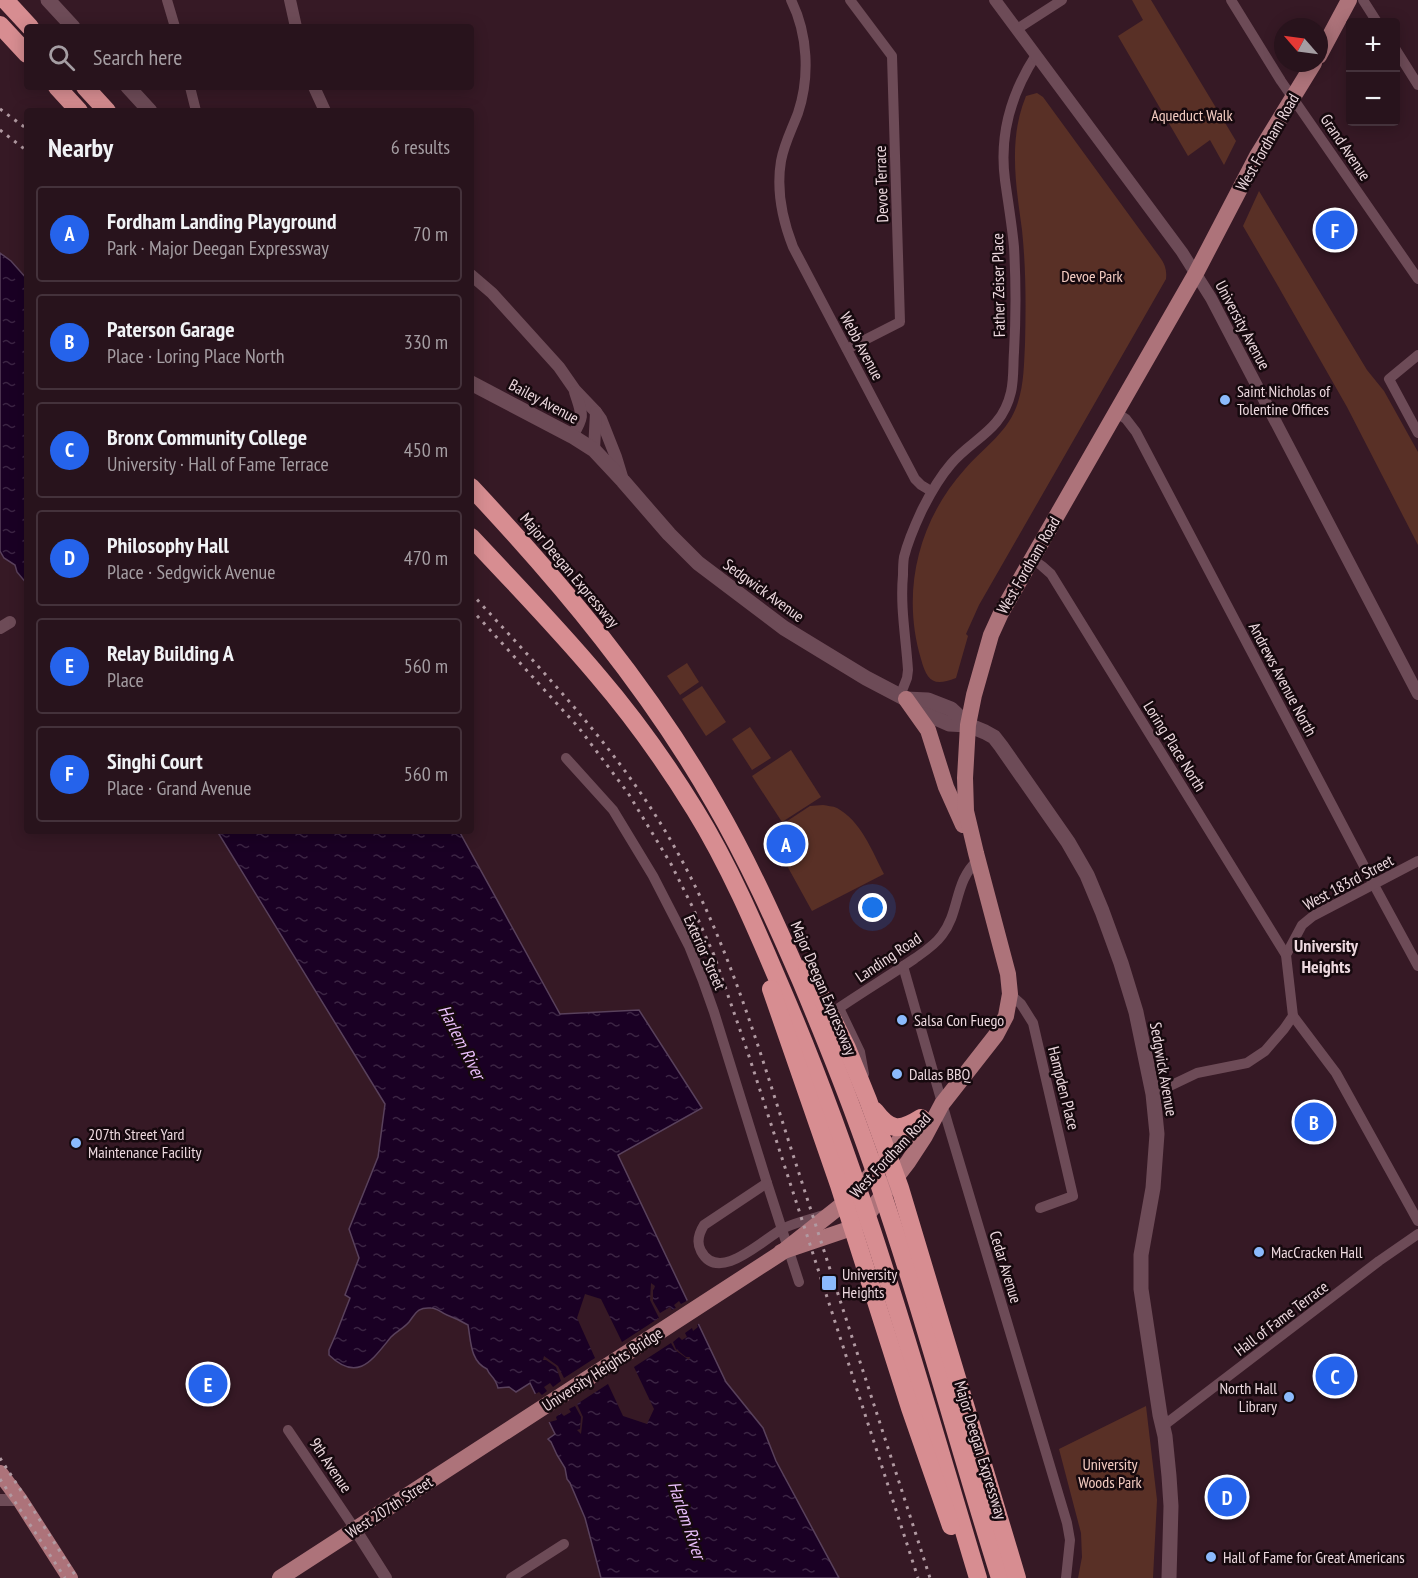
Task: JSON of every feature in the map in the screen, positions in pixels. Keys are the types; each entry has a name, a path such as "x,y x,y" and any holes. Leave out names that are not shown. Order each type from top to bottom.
{"highway":[{"path":"5,0 27,24"},
{"path":"0,25 24,51"},
{"path":"60,90 76,108"},
{"path":"88,90 104,108"},
{"name":"Major Deegan Expressway","path":"474,490 548,571 593,626 641,691 697,773 749,867 808,998 864,1140 904,1262 1000,1578"},
{"path":"474,540 598,676 642,732 698,814 739,893 804,1041 843,1142 902,1323 978,1578"},
{"path":"749,867 806,965 840,1034 868,1100 1017,1578"},
{"path":"739,893 842,1205 853,1226 914,1419 970,1578"},
{"path":"868,1100 879,1117 893,1127 904,1127 921,1118"}],"main road":[{"path":"48,0 70,24"},
{"path":"1328,39 1349,0"},
{"name":"West Fordham Road","path":"781,1252 853,1226 874,1207 925,1136 942,1104 1000,1029 1008,1008 1010,994 1008,974 977,857 965,801 964,778 968,725 994,628 1001,612 1196,273 1257,156 1308,72"},
{"path":"136,90 148,108"},
{"name":"Bailey Avenue","path":"474,385 572,436 596,452"},
{"name":"Sedgwick Avenue","path":"596,452 698,563 784,628 866,678 903,697 928,700 951,709 968,725 990,735 998,742 1068,842 1087,875 1121,963 1136,1012 1153,1094 1157,1134 1153,1188 1141,1255 1141,1289 1165,1436 1172,1506 1169,1578"},
{"path":"903,697 928,730 946,787 977,857"},
{"name":"West Fordham Road","path":"706,1301 781,1252 842,1205 904,1135 921,1118 942,1104"},
{"name":"University Heights Bridge","path":"497,1436 706,1301"},
{"name":"West 207th Street","path":"280,1578 497,1436"},
{"path":"0,1473 70,1578"}],"street":[{"path":"167,0 174,24"},
{"path":"290,0 295,24"},
{"name":"Webb Avenue","path":"791,0 804,40 805,80 800,106 781,163 782,212 793,247 915,479 931,491"},
{"name":"Devoe Terrace","path":"847,349 900,322 892,56 850,0"},
{"name":"University Avenue","path":"995,0 1196,273 1418,694"},
{"path":"1017,29 1062,0"},
{"name":"Grand Avenue","path":"1232,0 1293,97 1418,279"},
{"path":"1363,0 1374,18"},
{"name":"Father Zeiser Place","path":"931,491 951,464 987,434 997,422 1010,394 1013,378 1016,285 1014,248 1005,179 1004,142 1011,106 1036,55"},
{"path":"1400,58 1418,85"},
{"path":"191,90 195,108"},
{"path":"315,90 324,108"},
{"name":"Sedgwick Avenue","path":"474,277 492,292 596,412 616,457 623,481"},
{"path":"1418,355 1389,379 1418,433"},
{"name":"Sedgwick Avenue","path":"572,436 581,418 575,390"},
{"path":"596,412 596,452"},
{"name":"Andrews Avenue North","path":"1115,412 1126,419 1136,432 1418,966"},
{"path":"903,697 908,670 902,603 904,558 914,526 931,491"},
{"name":"Loring Place North","path":"1032,559 1051,574 1286,955"},
{"name":"Exterior Street","path":"566,758 613,810 653,876 689,946 714,1012 799,1282"},
{"name":"Landing Road","path":"839,1008 932,946 943,935 963,879 977,857"},
{"name":"West 183rd Street","path":"1286,955 1302,925 1313,916 1418,861"},
{"path":"1286,955 1293,1016 1336,1073 1418,1221"},
{"name":"Cedar Avenue","path":"903,966 1067,1522 1070,1540 1066,1578"},
{"name":"Hampden Place","path":"1010,994 1021,1004 1033,1023 1073,1196 1040,1208"},
{"name":"Major Deegan Expressway","path":"839,1008 861,1057 868,1100"},
{"path":"1153,1094 1197,1073 1247,1063 1265,1051 1293,1016"},
{"path":"767,1183 702,1227 699,1245 703,1254 710,1261 720,1264 733,1261 786,1227 842,1205"},
{"name":"Hall of Fame Terrace","path":"1163,1426 1379,1261 1418,1234"},
{"path":"761,1243 772,1241 781,1252"},
{"name":"9th Avenue","path":"288,1430 386,1578"},
{"path":"0,1500 20,1500"},
{"path":"511,1578 564,1544"}],"green space":[{"name":"Aqueduct Walk","path":"1132,0 1151,0 1236,141 1224,165 1210,140 1188,156 1118,36 1143,20"},
{"name":"Devoe Park","path":"1037,93 1043,97 1161,259 1166,270 1166,279 979,605 966,634 968,636 956,678 936,682 926,673 915,634 913,608 918,558 935,511 965,469 1009,422 1020,395 1023,381 1025,287 1015,146 1020,112 1026,96"},
{"path":"1259,191 1367,370 1384,391 1418,452 1418,545 1347,407 1243,226"},
{"path":"687,663 699,682 680,695 667,676"},
{"path":"702,686 726,722 706,736 682,699"},
{"path":"750,727 771,758 752,770 732,739"},
{"path":"791,750 821,797 782,822 752,776"},
{"path":"823,805 837,808 853,821 865,837 884,874 812,911 769,833 810,806"},
{"name":"University Woods Park","path":"1146,1406 1157,1500 1153,1578 1078,1578 1082,1557 1081,1533 1059,1449"}],"water":[{"path":"0,253 24,276 24,580 17,572 15,565 4,558 0,551"},
{"name":"Harlem River","path":"219,834 461,834 560,1014 639,1010 702,1108 618,1155 726,1382 763,1428 776,1461 839,1578 601,1578 585,1518 567,1479 565,1468 548,1439 555,1434 530,1383 516,1392 509,1387 498,1388 487,1369 474,1356 468,1325 436,1309 423,1308 417,1311 407,1324 364,1365 356,1368 348,1367 329,1355 350,1298 345,1295 359,1258 349,1229 378,1157 385,1104"}],"pier":[{"path":"651,1283 655,1286 653,1301 660,1313 670,1307 672,1310 676,1308 674,1305 679,1301 681,1304 690,1299 701,1322 693,1331 692,1328 685,1333 687,1337 682,1340 679,1337 673,1342 676,1349 686,1357 690,1357 689,1360 675,1350 671,1343 634,1367 654,1409 647,1424 623,1416 608,1384 577,1404 583,1417 581,1434 577,1430 580,1429 581,1417 575,1406 569,1409 571,1412 564,1416 561,1413 556,1417 557,1420 546,1423 533,1395 539,1392 542,1395 547,1391 544,1387 550,1383 553,1387 561,1381 556,1367 543,1360 544,1356 558,1366 564,1378 595,1358 577,1318 585,1294 601,1299 622,1342 659,1318 650,1300"}],"railway":[{"path":"0,109 24,127"},
{"path":"0,130 24,149"},
{"path":"474,596 610,751 659,820 699,894 746,1009 930,1578"},
{"path":"474,612 579,728 628,793 671,864 693,908 714,955 747,1050 918,1578"},
{"path":"0,1458 77,1578"},
{"path":"0,1479 65,1578"}],"place":[{"name":"Singhi Court","path":"1335,230"},
{"name":"Saint Nicholas of Tolentine Offices","path":"1225,400"},
{"name":"Fordham Landing Playground","path":"786,844"},
{"name":"Salsa Con Fuego","path":"902,1020"},
{"name":"Dallas BBQ","path":"897,1074"},
{"name":"Paterson Garage","path":"1314,1122"},
{"name":"207th Street Yard Maintenance Facility","path":"76,1143"},
{"name":"MacCracken Hall","path":"1259,1252"},
{"name":"University Heights","path":"829,1283"},
{"name":"Bronx Community College","path":"1335,1376"},
{"name":"Relay Building A","path":"208,1384"},
{"name":"North Hall Library","path":"1289,1397"},
{"name":"Philosophy Hall","path":"1227,1497"},
{"name":"Hall of Fame for Great Americans","path":"1211,1557"}],"district":[{"name":"University Heights","path":"1326,955"}]}
